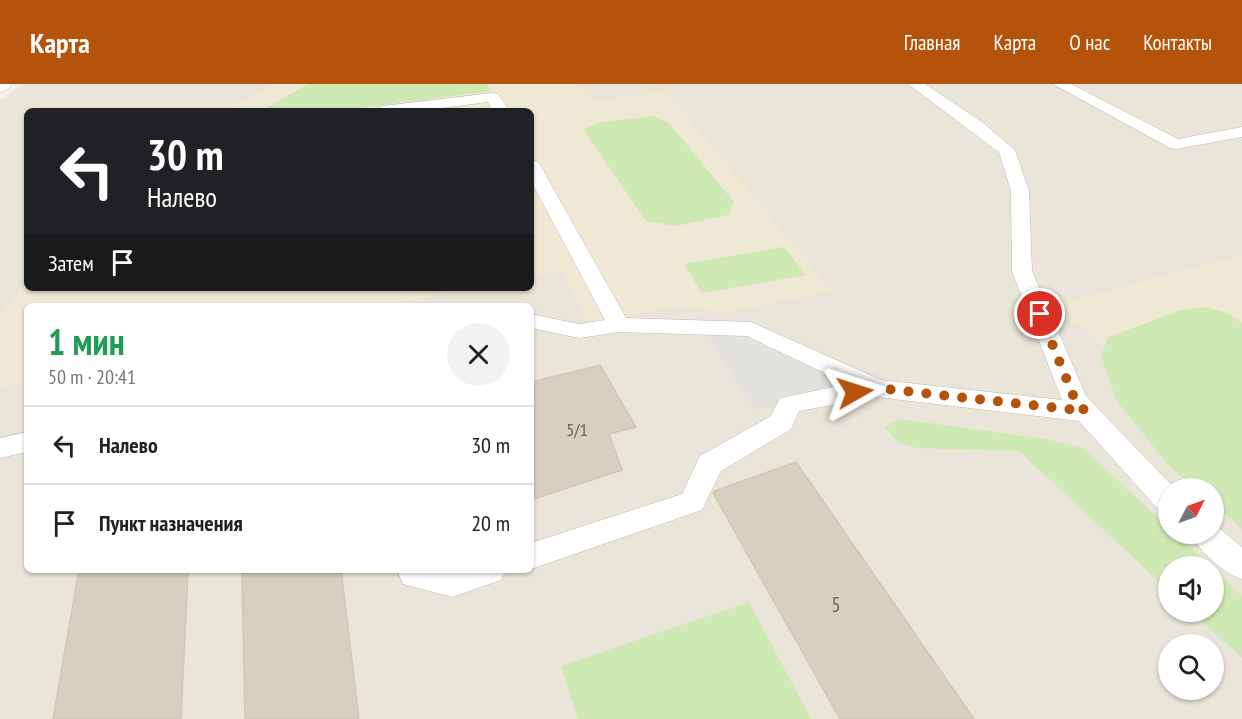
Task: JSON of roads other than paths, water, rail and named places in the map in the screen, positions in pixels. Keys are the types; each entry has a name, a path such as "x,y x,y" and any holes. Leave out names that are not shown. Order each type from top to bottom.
{"lane":[{"path":"915,84 976,124 1007,150 1020,191 1023,271 1075,400 1158,490"},
{"path":"1060,84 1176,144 1242,132"},
{"path":"407,108 493,97 499,108"},
{"path":"534,170 619,325"},
{"path":"534,322 579,331 619,325 751,329 877,388"},
{"path":"534,555 692,502 710,464 782,422 789,404 877,388 1085,411"},
{"path":"0,448 24,443"},
{"path":"1217,544 1242,567"},
{"path":"414,573 452,583 481,573"}]}
